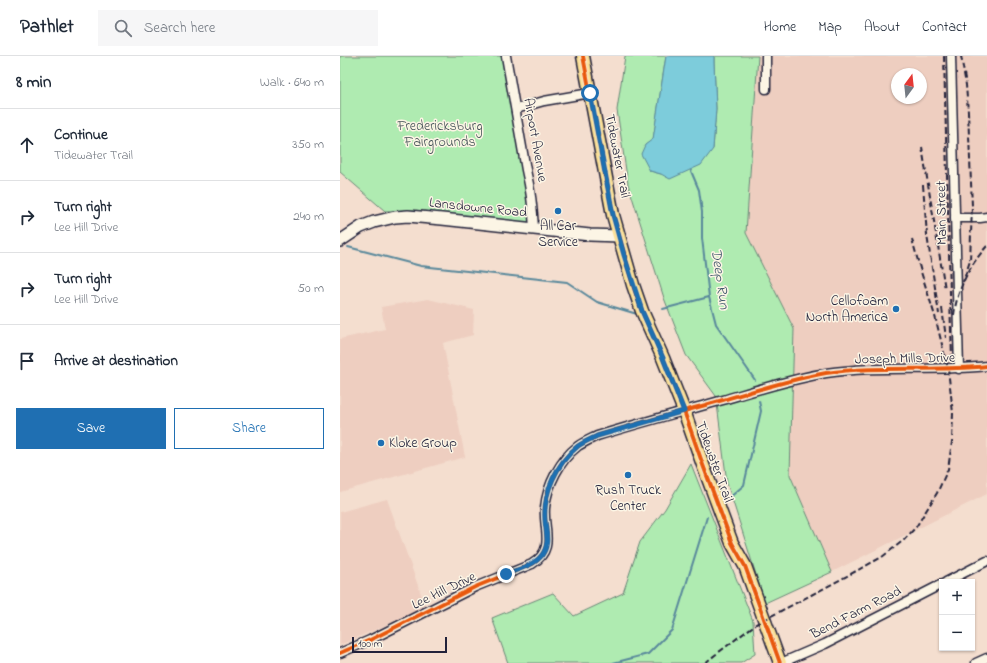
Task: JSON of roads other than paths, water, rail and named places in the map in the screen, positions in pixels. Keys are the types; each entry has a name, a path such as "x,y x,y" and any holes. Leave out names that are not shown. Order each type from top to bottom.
{"main road":[{"name":"Tidewater Trail","path":"583,56 613,215 633,285 642,311 684,411 732,543 745,566 781,663"},
{"name":"Lansdowne Road","path":"340,241 374,222 395,217 408,216 590,235 618,236"}],"street":[{"name":"Airport Avenue","path":"506,56 532,197 534,229"},
{"path":"766,56 766,89"},
{"name":"Main Street","path":"951,56 959,369"},
{"path":"516,109 544,101 590,93"},
{"path":"955,218 987,217"},
{"name":"Joseph Mills Drive","path":"684,411 806,377 846,371 959,369 987,366"},
{"name":"Lee Hill Drive","path":"340,653 370,640 475,587 532,564 545,550 546,546 545,508 548,493 557,472 570,454 597,436 684,411"},
{"path":"952,579 987,561"},
{"name":"Bend Farm Road","path":"781,663 825,644 939,586"},
{"path":"976,663 987,658"}],"water":[{"path":"666,56 714,56 716,109 713,149 701,165 670,179 661,174 650,171 641,154 645,145 653,139"}],"waterway":[{"name":"Deep Run","path":"691,171 699,190 702,212 702,238 709,297 716,324 755,380"},
{"path":"348,247 421,266 567,282 597,302 637,314"},
{"path":"663,309 709,297"},
{"name":"Deep Run","path":"728,499 744,485 761,411 759,401"},
{"name":"Deep Run","path":"613,663 648,654 672,630 707,517"}],"railway":[{"path":"944,56 951,333"},
{"path":"961,56 966,85 968,112 972,206 970,261 963,282"},
{"path":"922,147 945,289"},
{"path":"923,185 927,235 939,314"},
{"path":"705,663 756,624 882,557 904,540 916,527 937,493 948,469 952,442 953,413 948,369 935,316 912,239"},
{"path":"954,315 958,296 965,278 975,261 987,246"},
{"path":"942,308 946,338"},
{"path":"951,327 952,358"}],"place":[{"name":"All Car Service","path":"558,211"},
{"name":"Cellofoam North America","path":"896,309"},
{"name":"Kloke Group","path":"381,443"},
{"name":"Rush Truck Center","path":"628,475"}],"park label":[{"name":"Fredericksburg Fairgrounds","path":"440,134"}]}
